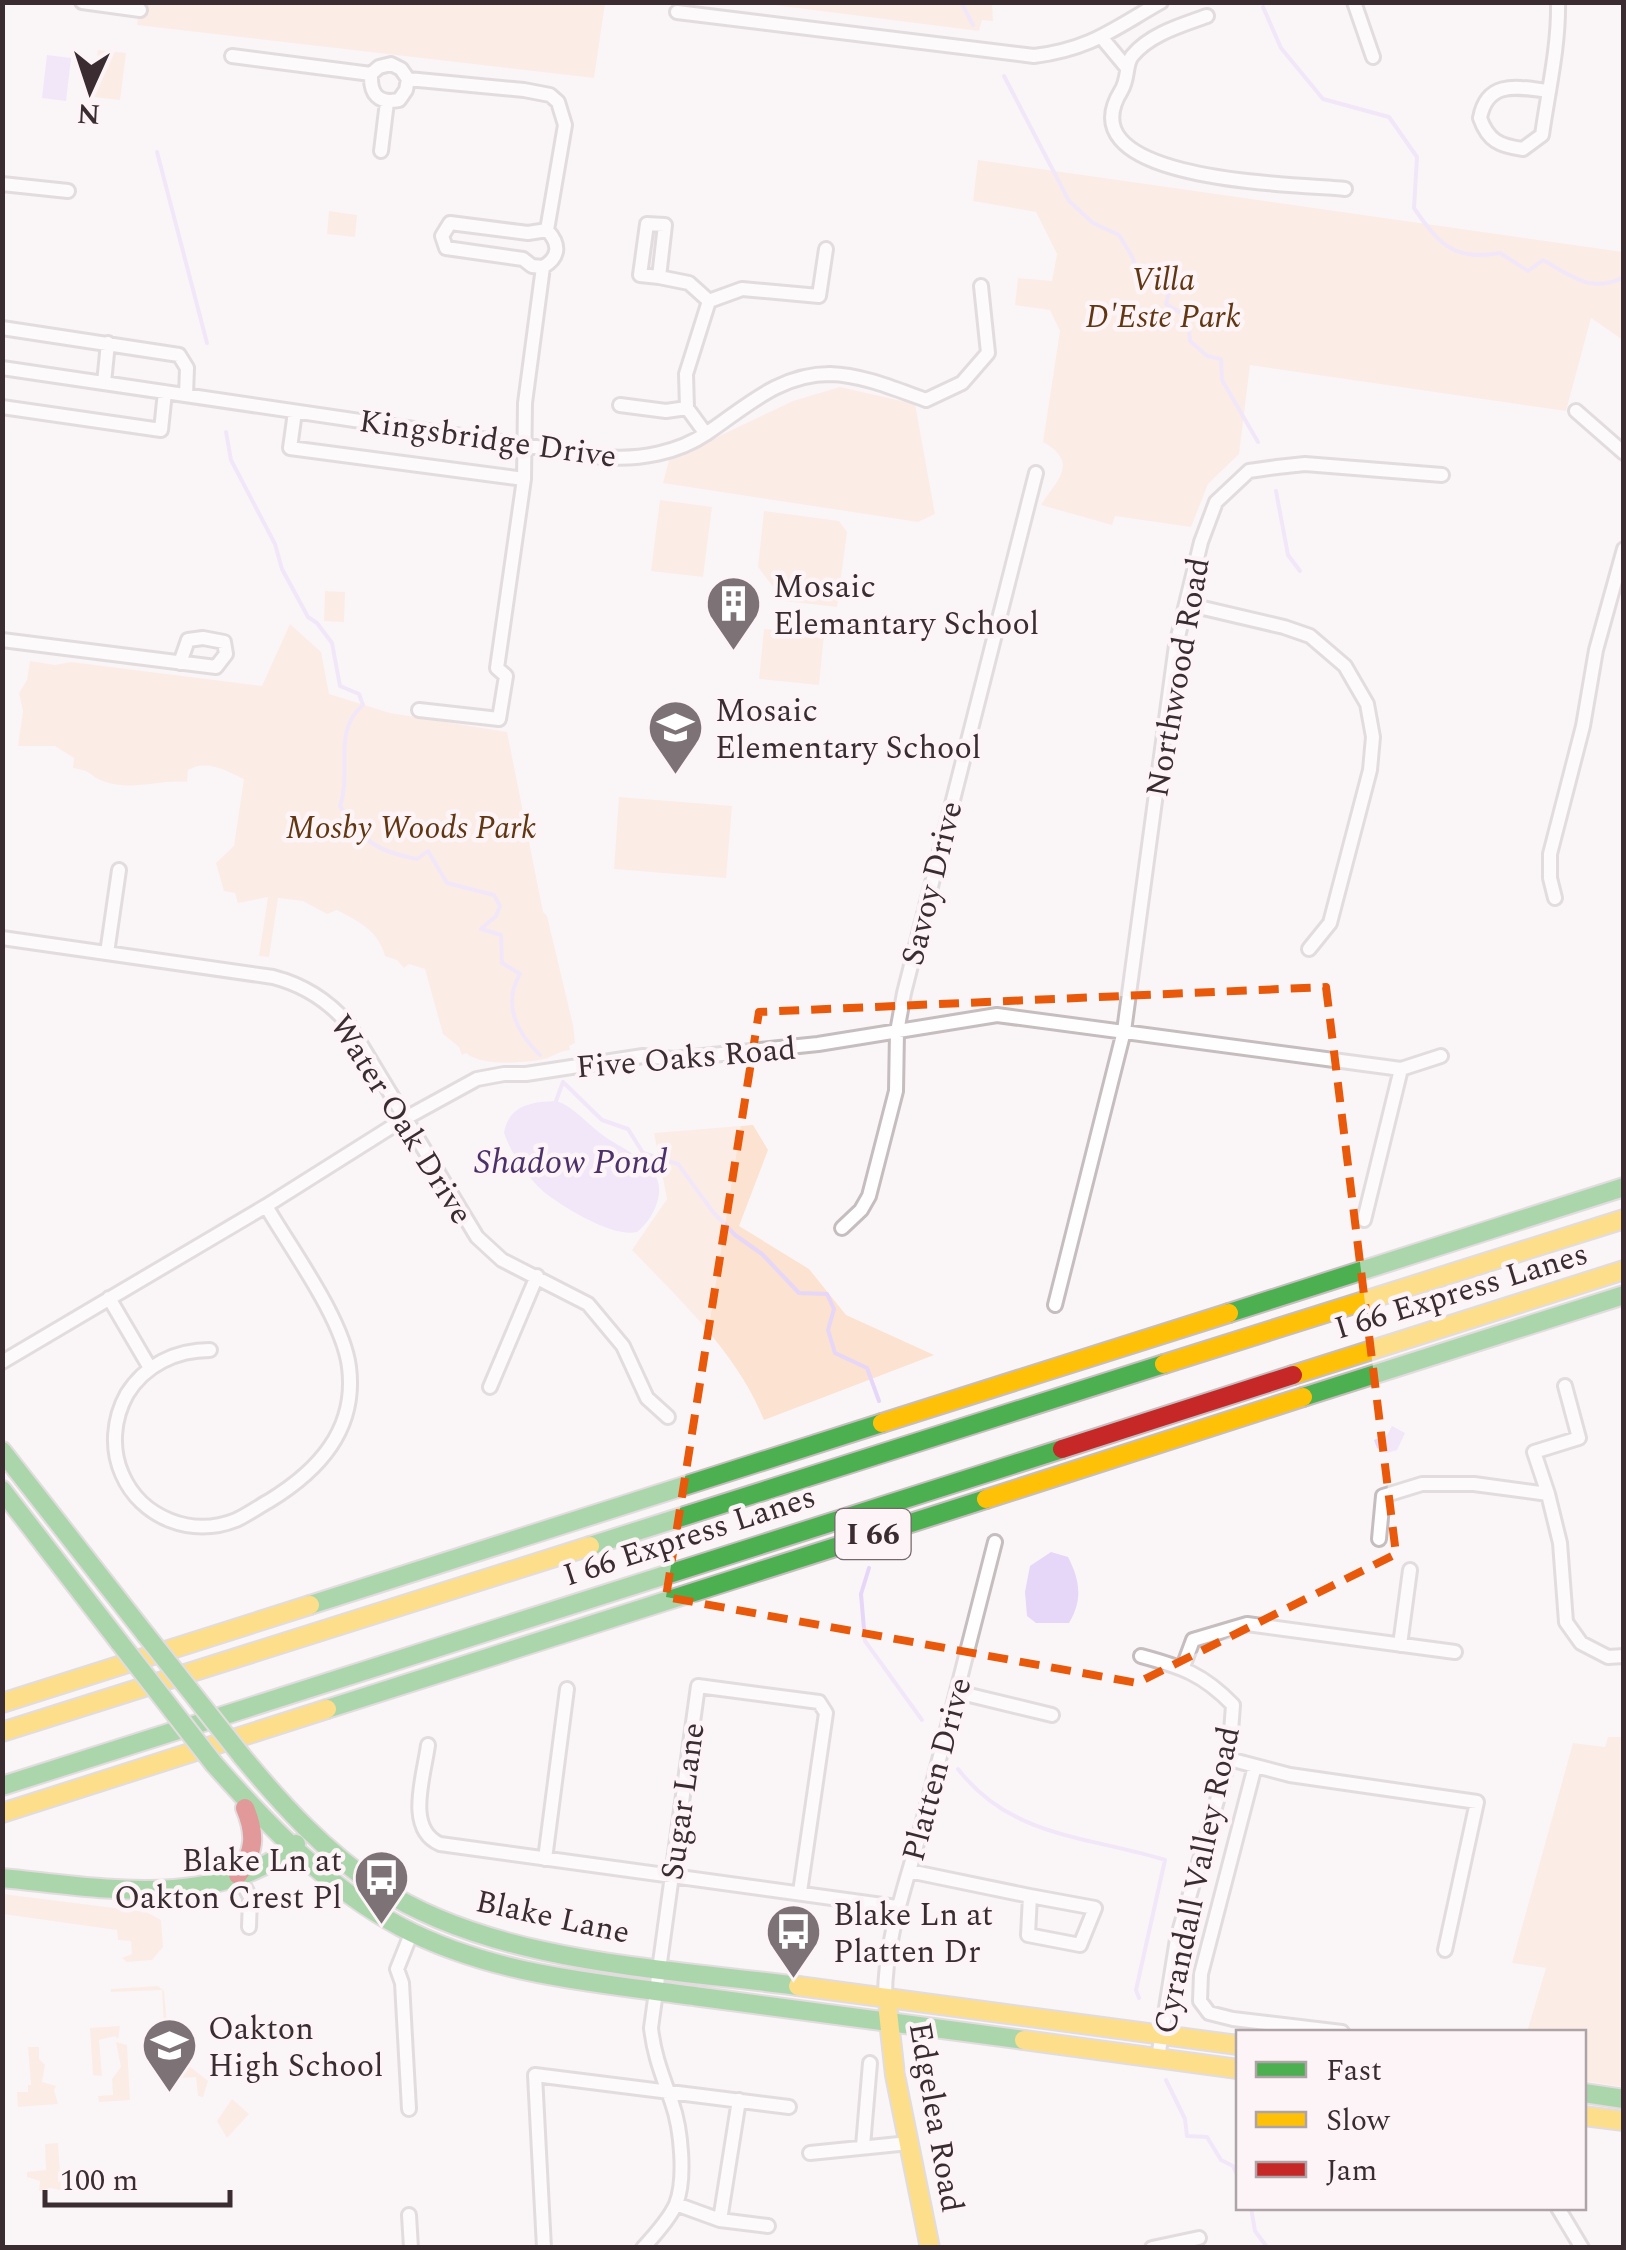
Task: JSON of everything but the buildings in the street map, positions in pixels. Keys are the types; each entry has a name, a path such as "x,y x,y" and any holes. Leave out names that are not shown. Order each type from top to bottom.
{"main road":[{"path":"2,1704 1624,1187"},
{"name":"I 66 Express Lanes","path":"2,1732 1624,1219"},
{"name":"I 66 Express Lanes","path":"2,1786 1624,1270"},
{"name":"I 66","path":"2,1813 1624,1295"},
{"name":"Blake Lane","path":"2,1451 240,1756 308,1833 384,1892 467,1932 530,1948 1236,2046"},
{"name":"Blake Lane","path":"2,1490 214,1764 290,1849 339,1890 411,1934 516,1970 1236,2068"},
{"path":"236,1790 256,1837 252,1856 238,1875"},
{"path":"2,1878 133,1892 204,1886 238,1875 290,1849 308,1833"},
{"name":"Edgelea Road","path":"885,1997 894,2075 930,2248"},
{"path":"1586,2093 1624,2098"},
{"path":"1586,2116 1624,2121"}],"street":[{"path":"82,2 140,10"},
{"path":"676,12 1014,55 1063,52 1102,38 1161,2"},
{"path":"1354,2 1373,56"},
{"path":"1548,91 1502,87 1490,95 1480,118 1486,134 1501,146 1524,149 1542,135 1548,91 1558,2"},
{"path":"1207,16 1161,34 1132,56 1128,80 1117,96 1111,120 1122,144 1156,164 1196,174 1345,189"},
{"path":"1102,38 1128,68"},
{"path":"232,56 371,74"},
{"path":"408,79 399,100 387,102 376,98 370,88 371,74 391,64 408,79 524,90 550,95 558,102 565,125 547,230"},
{"path":"381,150 387,102"},
{"path":"2,184 68,191"},
{"path":"543,268 523,259 446,248 442,236 450,222 528,233 547,230"},
{"path":"419,710 499,719 506,676 497,668 524,478 522,445 543,268 558,250 547,230"},
{"path":"523,259 520,249 528,233"},
{"path":"706,434 687,408 686,374 709,301 742,289 818,296 826,248"},
{"path":"659,277 689,284 709,301"},
{"name":"Kingsbridge Drive","path":"2,368 632,458 666,451 706,434 766,390 807,376 859,378 926,400 962,383 988,353 982,286"},
{"path":"2,328 179,355 187,368 186,395"},
{"path":"104,383 108,343"},
{"path":"2,406 161,430 166,392"},
{"path":"620,406 666,411 687,408"},
{"path":"1576,411 1624,453"},
{"path":"295,412 290,448 524,478"},
{"name":"Northwood Road","path":"1124,1032 1176,645 1200,542 1216,502 1249,471 1304,464 1442,475"},
{"name":"Savoy Drive","path":"842,1228 862,1210 869,1196 896,1090 896,1032 904,993 1036,473"},
{"path":"1556,898 1550,878 1550,854 1583,726 1596,650 1624,549"},
{"path":"1186,604 1284,626 1310,636 1345,666 1367,704 1373,737 1370,770 1330,923 1309,949"},
{"path":"2,640 180,663"},
{"path":"107,953 119,870"},
{"name":"Water Oak Drive","path":"2,938 273,977 304,987 331,1006 348,1025 476,1237 502,1260 574,1294 604,1319 624,1346 646,1398 668,1417"},
{"name":"Five Oaks Road","path":"2,1362 266,1206 404,1118 477,1079 643,1056 674,1059 722,1055 997,1016 1401,1069 1441,1056"},
{"path":"1055,1305 1124,1032"},
{"path":"1364,1220 1401,1069"},
{"path":"210,1350 188,1350 150,1368 124,1400 116,1424 115,1448 131,1491 146,1507 182,1525 208,1527 234,1521 298,1482 326,1454 340,1431 347,1406 350,1380 346,1354 334,1324 266,1206"},
{"path":"490,1387 536,1276"},
{"path":"108,1298 150,1368"},
{"path":"1565,1386 1579,1438 1534,1452 1560,1543 1566,1622 1581,1643 1608,1657 1624,1656"},
{"path":"1379,1539 1383,1496 1422,1484 1474,1484 1548,1494"},
{"name":"Platten Drive","path":"885,1997 886,1958 897,1907 995,1542"},
{"path":"1400,1645 1410,1570"},
{"path":"1140,1656 1183,1667 1193,1640 1248,1624 1456,1652"},
{"name":"Cyrandall Valley Road","path":"1158,2058 1178,1939 1229,1759 1233,1705 1212,1683 1183,1667"},
{"name":"Sugar Lane","path":"676,2204 679,2134 653,2050 651,2028 698,1686 819,1702 826,1713 800,1892"},
{"path":"546,1859 567,1689"},
{"path":"957,1692 1052,1715"},
{"path":"428,1746 419,1815 421,1829 428,1839 466,1848 897,1907"},
{"path":"1229,1759 1290,1774 1477,1802 1445,1950"},
{"path":"1255,1766 1201,1974 1200,2002 1209,2013 1233,2019 1325,2030"},
{"path":"909,1871 1095,1908 1080,1945 1028,1935 1030,1896"},
{"path":"238,1875 250,1897 249,1927"},
{"path":"409,2110 398,1969 411,1934"},
{"path":"863,2146 870,2063"},
{"path":"544,2248 536,2075 789,2107"},
{"path":"720,2220 739,2100"},
{"path":"810,2154 909,2143"},
{"path":"644,2248 676,2204 720,2220 768,2226"},
{"path":"1559,2210 1578,2246"},
{"path":"409,2216 410,2248"},
{"path":"1152,2248 1199,2238"}],"highlighted area":[{"path":"1326,987 1396,1554 1137,1683 666,1597 759,1012"}],"green space":[{"path":"140,3 605,3 594,78 137,25"},
{"path":"759,3 992,3 993,21 982,20 979,31"},
{"path":"98,50 126,53 120,100 93,97"},
{"name":"Villa D'Este Park","path":"978,160 1623,252 1623,340 1591,318 1566,411 1250,365 1239,454 1208,484 1191,527 1115,516 1112,525 1041,505 1063,465 1061,457 1043,442 1060,331 1050,310 1015,305 1018,278 1052,281 1057,254 1036,212 973,201"},
{"path":"329,211 357,215 355,237 327,234"},
{"path":"840,387 915,404 935,514 918,522 663,483 669,460 793,401"},
{"path":"660,500 712,507 703,577 651,571"},
{"path":"764,511 839,521 847,532 837,607 784,601 758,567"},
{"path":"325,591 345,592 344,622 324,621"},
{"name":"Mosby Woods Park","path":"290,624 321,652 329,694 390,713 507,732 543,912 573,1025 575,1043 569,1046 570,1050 511,1063 462,1055 459,1047 443,1034 425,969 409,964 404,968 397,960 385,956 373,933 337,910 327,914 303,901 278,898 269,957 259,956 268,897 238,903 235,893 224,891 216,863 234,846 244,779 216,767 202,766 188,770 187,782 114,784 73,768 74,758 55,746 18,746 23,711 19,693 27,680 30,661 55,665 71,662 262,686"},
{"path":"764,629 824,635 819,685 759,679"},
{"path":"619,797 732,806 726,878 614,869"},
{"path":"753,1125 768,1150 739,1226 809,1269 846,1315 934,1355 764,1420 723,1350 632,1250 667,1199 654,1133"},
{"path":"1608,1737 1624,1737 1623,2087 1586,2081 1586,2030 1528,2030 1546,1968 1512,1963 1573,1743 1605,1747"},
{"path":"3,1894 146,1912 161,1920 163,1947 152,1960 127,1962 122,1958 132,1954 131,1941 118,1940 117,1930 3,1914"},
{"path":"158,1986 164,1991 169,2050 208,2081 203,2097 198,2096 196,2077 167,2079 162,1990 111,1992"},
{"path":"120,2026 118,2039 115,2036 99,2040 102,2076 93,2075 90,2028"},
{"path":"116,2042 127,2045 130,2100 99,2102 98,2096 113,2095 112,2079 121,2067"},
{"path":"28,2047 39,2047 39,2059 45,2065 42,2082 56,2086 58,2104 18,2107 17,2092 28,2092 31,2085"},
{"path":"232,2099 249,2114 227,2138 217,2121"},
{"path":"58,2143 61,2190 39,2191 40,2181 27,2177 27,2172 46,2170 45,2144"}],"water":[{"path":"47,55 71,58 66,101 42,98"},
{"name":"Shadow Pond","path":"556,1101 641,1159 656,1176 657,1204 637,1232 602,1226 563,1205 537,1186 515,1157 504,1133 511,1116 530,1104"},
{"path":"1392,1426 1405,1433 1397,1450 1387,1453 1377,1448 1374,1440 1387,1435"},
{"path":"1051,1552 1068,1557 1075,1574 1078,1598 1069,1623 1036,1623 1027,1616 1025,1592 1030,1566"}],"waterway":[{"path":"961,2 973,25"},
{"path":"1263,7 1281,48 1323,99 1389,117 1417,157 1414,208 1449,247 1471,255 1500,253 1528,271 1543,260 1572,277 1592,283 1624,277"},
{"path":"1004,76 1069,201 1093,223 1119,235 1135,269 1169,293 1166,304 1188,317 1190,341 1207,356 1221,359 1222,380 1258,442"},
{"path":"157,152 207,343"},
{"path":"226,432 231,460 275,544 282,569 308,617 332,643 340,686 359,694 363,705 354,715 345,739 340,806 372,843 417,859 428,851 447,883 494,895 500,906 496,916 481,929 501,935 502,963 520,974 512,1007 519,1028 540,1055"},
{"path":"1276,491 1288,555 1300,571"},
{"path":"556,1101 563,1082 602,1120 628,1129 643,1153 678,1164 713,1212 735,1235 762,1254 799,1293 827,1294 834,1309 828,1330 835,1353 867,1368 879,1401"},
{"path":"869,1568 861,1594 865,1641 922,1720"},
{"path":"958,1769 979,1792 1026,1822 1165,1860 1136,1990 1139,1998"},
{"path":"1166,2080 1185,2119 1187,2136 1207,2137 1221,2160 1233,2166 1236,2173"},
{"path":"1251,2210 1255,2231 1267,2247 1313,2248"}],"traffic: fast":[{"path":"1229,1313 1624,1187"},
{"path":"1303,1397 1624,1295"},
{"path":"590,1546 1164,1364"},
{"path":"310,1605 882,1423"},
{"path":"2,1786 1062,1449"},
{"path":"2,1451 146,1635"},
{"path":"2,1490 120,1643"},
{"path":"327,1709 986,1499"},
{"path":"146,1635 241,1755"},
{"path":"120,1643 214,1764"},
{"path":"241,1755 322,1843 378,1887 424,1912 474,1932 581,1958 798,1986"},
{"path":"214,1764 278,1832 348,1893 401,1927 473,1957 586,1982 1024,2040"},
{"path":"2,1878 115,1889 193,1887 230,1879 264,1865 296,1844"},
{"path":"1586,2093 1624,2099"}],"traffic: slow":[{"path":"1164,1364 1624,1219"},
{"path":"1293,1375 1624,1270"},
{"path":"882,1423 1229,1313"},
{"path":"986,1499 1303,1397"},
{"path":"2,1732 590,1546"},
{"path":"2,1703 310,1605"},
{"path":"2,1813 327,1709"},
{"path":"798,1986 1236,2045"},
{"path":"888,2012 895,2075 930,2248"},
{"path":"1024,2040 1236,2069"},
{"path":"1586,2116 1624,2121"}],"traffic: jam":[{"path":"1062,1449 1293,1375"},
{"path":"238,1875 252,1843 245,1808"}],"place":[{"name":"Mosaic Elemantary School","path":"734,653"},
{"name":"Mosaic Elementary School","path":"676,777"},
{"name":"Blake Ln at Oakton Crest Pl","path":"381,1927"},
{"name":"Blake Ln at Platten Dr","path":"794,1981"},
{"name":"Oakton High School","path":"169,2095"}]}
